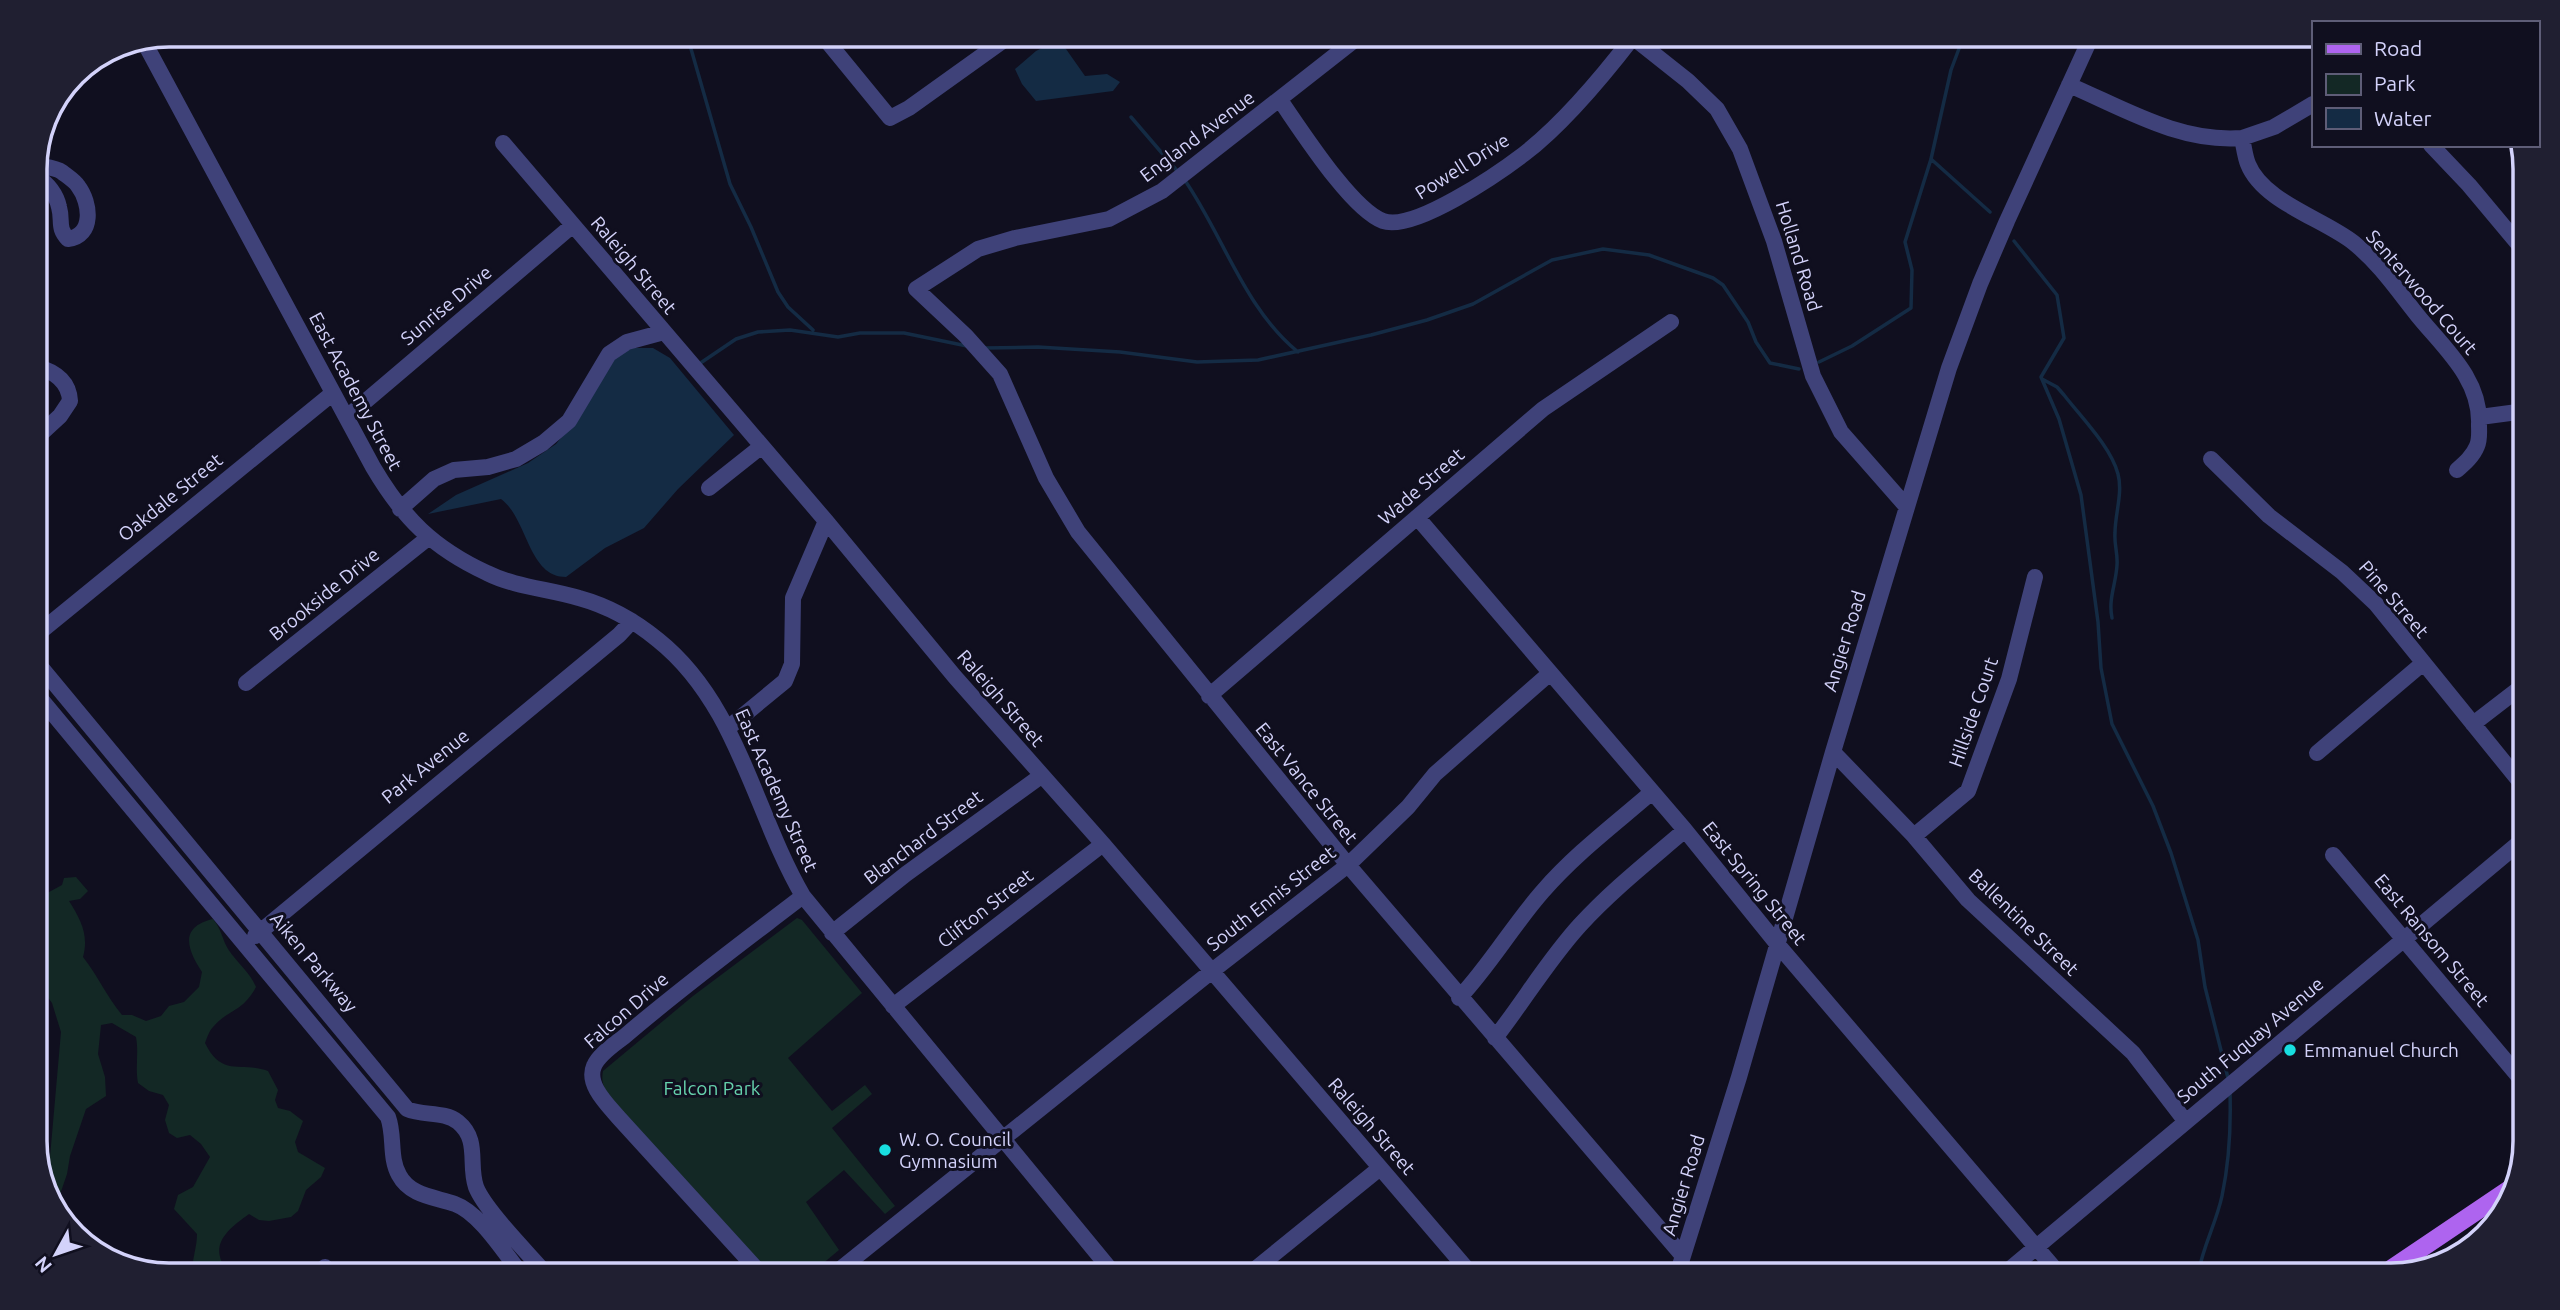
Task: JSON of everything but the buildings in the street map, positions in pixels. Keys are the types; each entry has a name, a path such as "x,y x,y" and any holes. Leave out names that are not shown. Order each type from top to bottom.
{"main road":[{"path":"2402,1262 2499,1197"}],"street":[{"path":"832,47 890,118 909,108 994,47"},
{"name":"England Avenue","path":"939,310 916,289 951,265 978,249 1015,238 1109,219 1163,191 1346,47"},
{"name":"Powell Drive","path":"1280,100 1363,208 1384,221 1402,223 1424,216 1458,197 1525,153 1607,70 1623,47"},
{"name":"Holland Road","path":"1645,47 1688,81 1717,110 1741,149 1774,240 1813,376 1841,432 1906,506"},
{"name":"Angier Road","path":"1681,1263 1949,368 1980,284 2086,47"},
{"name":"East Academy Street","path":"148,49 333,393 400,509 428,538 488,574 579,598 632,621 659,640 689,669 728,728 782,859 803,896 1105,1263"},
{"path":"2069,85 2172,130 2220,140 2242,138 2274,127 2312,105"},
{"name":"Senterwood Court","path":"2242,138 2248,166 2269,191 2290,206 2337,230 2357,245 2377,265 2465,374 2474,393 2480,417 2479,442 2473,454 2457,470"},
{"name":"Raleigh Street","path":"503,143 826,521 955,677 1212,971 1462,1263"},
{"path":"2433,147 2512,237"},
{"path":"48,168 59,170 78,185 87,202 88,222 85,232 77,238 68,239 61,233 60,211 56,197 48,185"},
{"name":"Sunrise Drive","path":"347,417 572,225"},
{"name":"East Vance Street","path":"939,310 1000,374 1046,478 1078,532 1209,696 1459,998 1683,1256"},
{"name":"Wade Street","path":"1209,696 1543,409 1671,322"},
{"path":"400,509 434,479 454,470 488,467 516,459 544,443 569,421 609,354 627,342 664,332"},
{"path":"48,371 57,375 66,385 70,401 48,427"},
{"name":"Oakdale Street","path":"48,624 333,393"},
{"path":"2480,417 2512,413"},
{"path":"709,488 762,446"},
{"name":"Pine Street","path":"2211,459 2269,516 2351,580 2376,604 2513,773"},
{"name":"East Spring Street","path":"1417,517 2050,1263"},
{"path":"728,728 785,681 792,664 793,598 826,521"},
{"name":"Brookside Drive","path":"246,683 428,538"},
{"name":"Hillside Court","path":"1914,836 1968,791 2008,679 2035,577"},
{"name":"Park Avenue","path":"245,944 619,635 632,621"},
{"path":"2318,753 2422,664"},
{"name":"South Ennis Street","path":"847,1263 1348,865 1408,807 1435,774 1549,674"},
{"name":"Aiken Parkway","path":"48,677 261,930 403,1105"},
{"path":"2473,724 2513,694"},
{"path":"48,708 388,1117 393,1131 393,1156 398,1174 407,1187 458,1205 476,1217 512,1263"},
{"name":"Ballentine Street","path":"1833,752 1914,836 1968,900 2133,1053 2186,1122"},
{"name":"Blanchard Street","path":"832,933 906,874 1041,776"},
{"path":"1459,998 1476,980 1499,945 1545,888 1652,792"},
{"path":"1495,1038 1548,962 1580,925 1615,890 1685,830"},
{"name":"Clifton Street","path":"892,1006 1102,844"},
{"name":"South Fuquay Avenue","path":"2018,1263 2513,848"},
{"name":"East Ransom Street","path":"2333,855 2513,1070"},
{"name":"Falcon Drive","path":"751,1263 618,1117 600,1095 592,1071 598,1059 634,1028 803,896"},
{"path":"388,1117 403,1105 418,1114 443,1116 456,1121 472,1142 473,1175 483,1200 537,1263"},
{"path":"1263,1263 1380,1168"},
{"path":"469,1212 483,1200"}],"green space":[{"path":"76,877 88,891 80,899 69,901 83,928 83,957 122,1015 132,1015 146,1021 161,1016 169,1006 184,1002 199,987 202,972 189,940 195,927 213,919 228,949 256,987 246,1001 213,1027 205,1043 211,1054 225,1065 268,1071 278,1090 275,1100 278,1108 290,1111 303,1121 295,1142 298,1152 325,1168 321,1177 306,1190 298,1211 291,1217 269,1221 259,1220 249,1214 233,1227 219,1248 223,1263 193,1263 197,1234 174,1209 178,1195 193,1187 210,1157 190,1135 177,1138 169,1133 165,1120 169,1105 163,1095 149,1091 138,1083 136,1037 112,1023 101,1025 98,1054 105,1077 106,1096 86,1109 60,1195 49,1160 61,1032 48,998 48,893 62,885 64,878"},
{"name":"Falcon Park","path":"797,918 802,920 862,993 788,1058 832,1111 865,1085 872,1094 832,1128 895,1206 885,1214 844,1170 806,1202 839,1250 823,1263 761,1263 608,1094 603,1083 603,1071 693,996"}],"water":[{"path":"1044,47 1064,47 1085,76 1107,74 1120,82 1113,91 1036,101 1022,84 1015,69"},
{"path":"631,348 653,348 670,358 734,435 678,489 644,528 605,548 566,577 553,574 544,568 510,508 501,499 428,514 456,495 528,463 556,444 580,414 614,359"}],"waterway":[{"path":"690,47 730,184 778,292 788,307 813,330"},
{"path":"1819,362 1852,346 1911,308 1912,270 1905,242 1931,159 1951,70 1960,47"},
{"path":"1131,117 1179,173"},
{"path":"1931,159 1990,212"},
{"path":"1184,179 1248,293 1279,334 1298,352"},
{"path":"2014,241 2057,295 2064,338 2041,377 2059,419 2081,495 2098,622 2101,668 2112,724 2153,806 2171,853 2198,940 2205,987 2228,1078"},
{"path":"985,348 1038,347 1120,352 1197,362 1258,360 1427,320 1473,304 1552,260 1603,249 1649,255 1713,278 1723,285 1748,322 1756,342 1770,363 1799,369"},
{"path":"699,364 736,339 758,332 790,330 838,337 860,333 904,333 967,346"},
{"path":"2042,379 2057,387 2087,423 2109,453 2118,474 2120,489 2115,526 2117,565 2112,618"},
{"path":"2201,1263 2224,1183 2229,1145 2230,1093"}],"place":[{"name":"Emmanuel Church","path":"2290,1050"},
{"name":"W. O. Council Gymnasium","path":"885,1150"}]}
